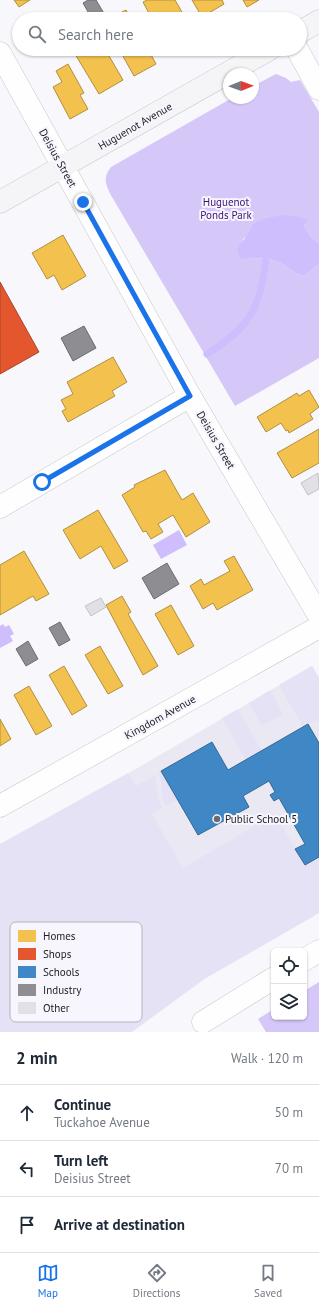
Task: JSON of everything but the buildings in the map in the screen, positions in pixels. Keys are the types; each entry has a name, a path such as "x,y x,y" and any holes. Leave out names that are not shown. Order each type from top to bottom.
{"street":[{"path":"307,28 319,21"},
{"name":"Deisius Street","path":"0,53 190,396 319,616"},
{"name":"Huguenot Avenue","path":"0,202 258,56"},
{"path":"300,56 319,89"},
{"path":"0,506 190,396"},
{"name":"Kingdom Avenue","path":"0,806 319,627"},
{"path":"307,958 319,950"},
{"path":"203,1022 271,980"}],"shaded area":[{"path":"282,215 299,217 307,220 304,226 311,237 319,243 319,264 304,276 276,261 263,259 240,259 237,249 253,224 263,219"},
{"path":"179,530 187,545 161,559 153,545"},
{"path":"3,624 5,627 9,625 14,634 10,636 13,641 0,648 0,626"},
{"name":"Public School 5","path":"312,666 319,678 319,913 206,978 98,791"},
{"path":"312,666 319,678 319,721 316,720 303,727 279,685"},
{"path":"270,690 283,714 262,726 249,703"},
{"path":"238,709 262,751 246,760 222,718"},
{"path":"161,771 178,800 166,806 158,773"},
{"path":"128,773 136,786 155,775 158,798 162,808 152,814 183,868 275,814 305,865 319,857 319,913 206,978 132,1032 0,1032 0,844"}],"green space":[{"name":"Huguenot Ponds Park","path":"276,74 291,82 300,80 319,112 319,243 311,237 304,226 306,220 249,234 243,239 240,259 263,259 276,261 304,276 319,264 319,358 235,406 112,197 107,186 106,178 111,167 223,103 259,104 259,83"},
{"path":"319,982 319,1032 266,1032 258,1019 271,1011 271,1020 307,1020 307,989"}],"waterway":[{"path":"207,354 234,335 250,315 256,304 260,291 266,259"}],"place":[{"name":"Public School 5","path":"217,819"}],"route":[{"path":"42,482 190,396 83,202"}]}
